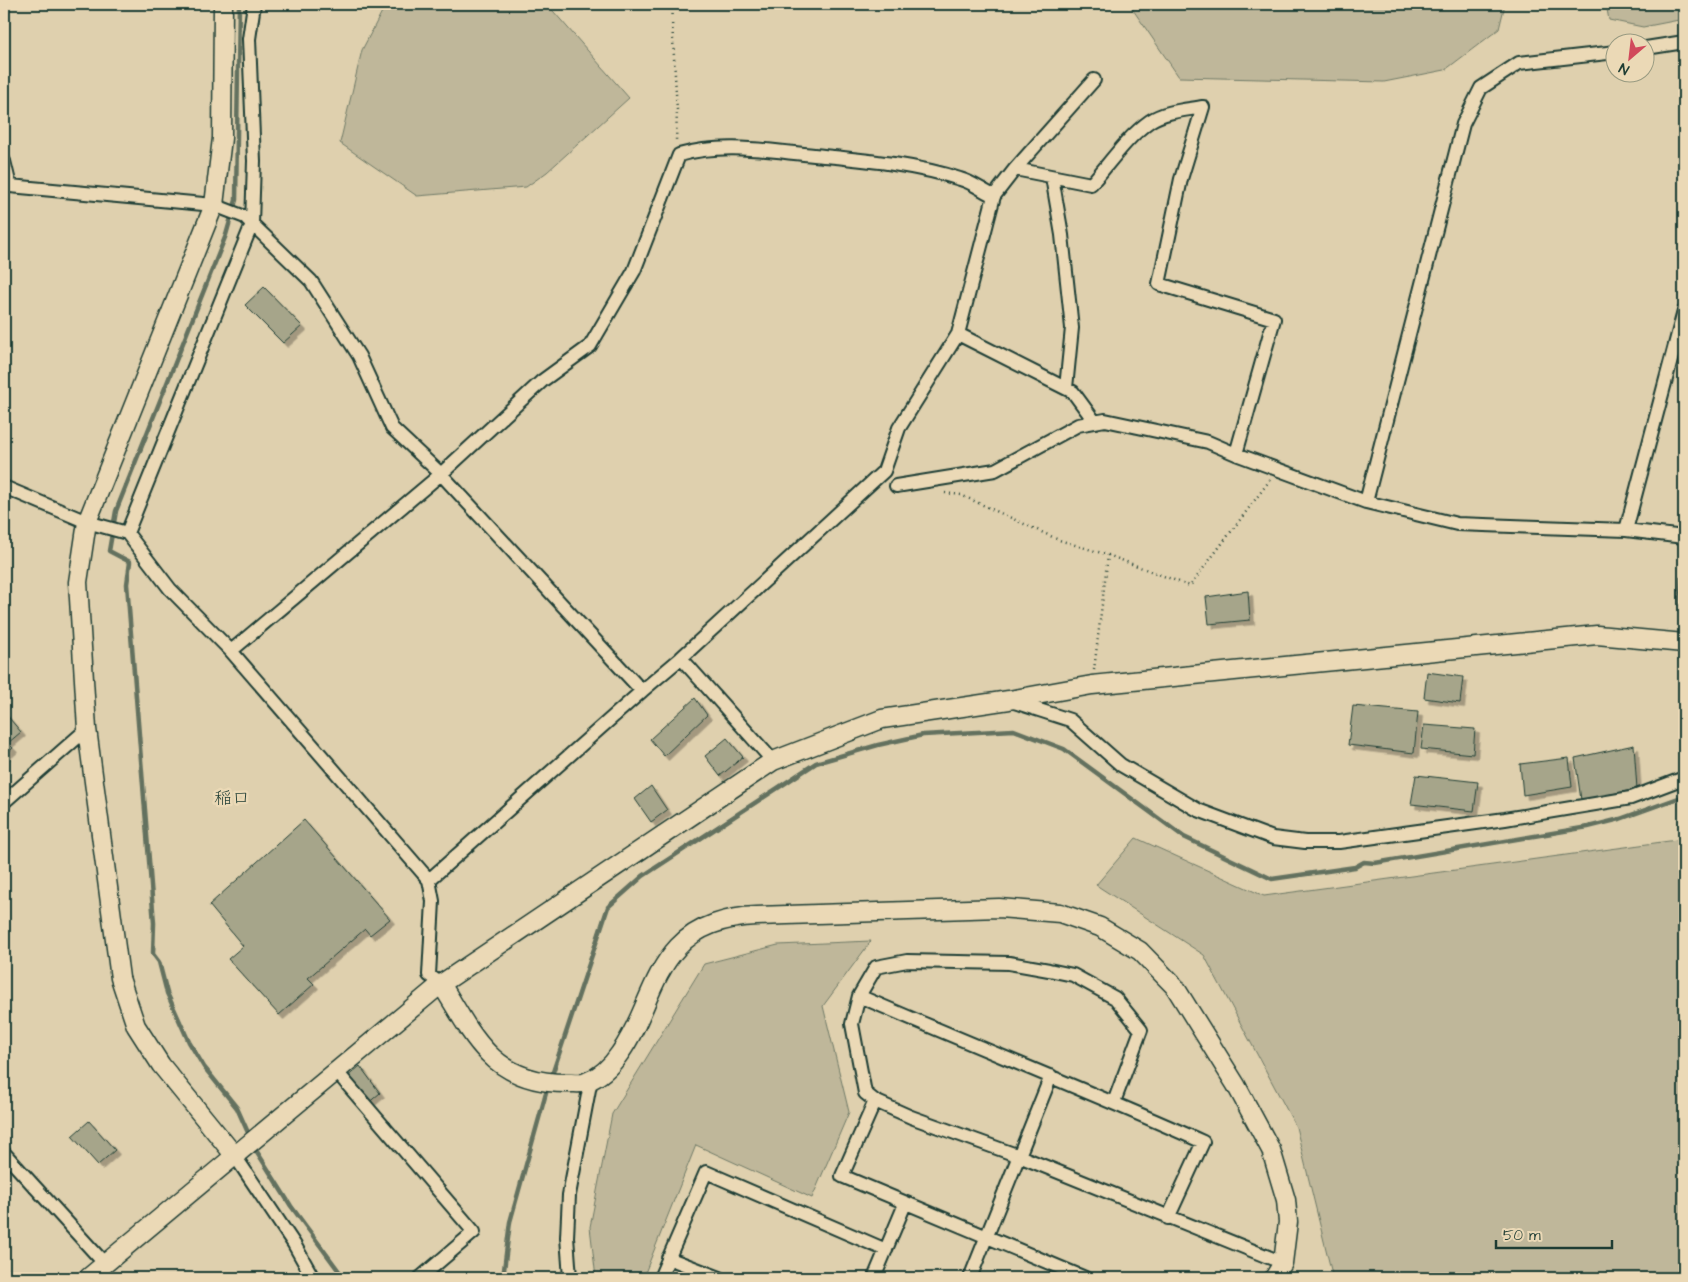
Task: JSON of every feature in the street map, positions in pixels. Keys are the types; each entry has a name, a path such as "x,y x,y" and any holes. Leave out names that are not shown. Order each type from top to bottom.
{"street":[{"path":"223,4 222,138 214,205 87,522 78,582 86,728 120,978 136,1026 177,1087 235,1156 294,1244 313,1278"},
{"path":"127,532 248,220 254,161 249,38 254,4"},
{"path":"1656,46 1684,42"},
{"path":"1366,502 1463,124 1481,88 1518,63 1606,53"},
{"path":"428,880 681,658 884,471 899,428 958,334 994,196 1015,169 1094,80"},
{"path":"1015,169 1091,184 1132,138 1151,121 1172,112 1203,107 1182,179 1159,284 1274,320 1236,454"},
{"path":"231,652 441,474 542,381 590,346 634,271 679,155 697,150 739,148 850,158 908,167 962,179 994,196"},
{"path":"4,161 10,186 214,205 248,220 311,281 359,356 392,428 441,474 642,691"},
{"path":"1052,177 1062,235 1072,328 1066,388"},
{"path":"1626,530 1684,311"},
{"path":"958,334 1073,392 1095,422"},
{"path":"896,486 995,470 1078,425 1106,420 1208,442 1366,502 1457,524 1626,530 1684,537"},
{"path":"4,487 87,522 127,532 170,589 231,652 428,880 433,902 429,975 441,984 471,1033 488,1053 503,1066 524,1077 555,1083 588,1081 606,1070 620,1053 631,1035 665,962 679,945 704,927 740,917 999,908 1060,913 1100,927 1140,950 1175,987 1236,1085 1271,1150 1286,1200 1288,1222 1283,1263 1274,1278"},
{"path":"88,1278 441,984 773,761 882,719 1092,685 1597,635 1684,643"},
{"path":"681,658 773,761"},
{"path":"1008,700 1070,720 1121,765 1198,810 1273,838 1305,842 1339,842 1390,836 1631,798 1684,778"},
{"path":"4,802 86,728"},
{"path":"1114,1102 1142,1030 1115,998 1073,975 1009,963 906,961 876,967 860,996 852,1024 865,1093 875,1101 911,1117 1018,1156 1283,1263"},
{"path":"860,996 992,1054 1114,1102 1202,1142 1168,1218"},
{"path":"336,1071 474,1232 420,1278"},
{"path":"970,1278 1051,1076"},
{"path":"570,1278 567,1236 569,1195 588,1081"},
{"path":"875,1101 842,1176 986,1238 1086,1278"},
{"path":"4,1153 105,1264"},
{"path":"660,1278 706,1172 886,1250"},
{"path":"874,1278 905,1204"},
{"path":"668,1258 720,1278"}],"path":[{"path":"671,4 677,110 675,135 679,155"},
{"path":"943,493 961,495 1059,540 1108,555 1190,586 1278,470"},
{"path":"1092,685 1108,555"}],"shaded area":[{"path":"386,4 547,4 629,98 547,172 526,187 417,196 340,143 362,50"},
{"path":"1129,4 1505,4 1499,29 1445,70 1384,82 1179,77"},
{"path":"1606,4 1684,4 1684,19 1643,27 1609,20"},
{"path":"1136,838 1264,896 1684,839 1684,1278 1343,1278 1332,1274 1296,1127 1204,955 1096,885"},
{"path":"871,941 823,1006 849,1112 812,1198 696,1145 643,1278 596,1278 590,1227 612,1114 704,964 778,945"}],"building":[{"path":"264,287 302,326 283,343 245,305"},
{"path":"1680,577 1684,577 1684,605 1679,604"},
{"path":"1248,591 1250,620 1209,624 1206,597"},
{"path":"1427,672 1463,677 1460,703 1424,698"},
{"path":"695,698 707,715 664,756 650,739"},
{"path":"1353,706 1418,712 1414,753 1348,745"},
{"path":"4,712 21,732 8,743 13,748 4,756"},
{"path":"1424,725 1475,729 1473,754 1421,749"},
{"path":"727,738 743,757 720,776 705,756"},
{"path":"1634,745 1637,789 1581,800 1575,758"},
{"path":"1569,758 1572,787 1523,795 1520,764"},
{"path":"1416,775 1478,782 1474,811 1411,804"},
{"path":"651,786 667,810 651,822 635,799"},
{"path":"304,820 390,919 370,935 365,929 308,978 314,984 279,1015 228,959 243,946 209,905"},
{"path":"360,1066 380,1093 366,1105 346,1078"},
{"path":"89,1121 115,1150 98,1165 72,1136"}],"waterway":[{"path":"239,4 236,200 226,235 116,511 109,551 130,562 127,584 154,923 153,954 159,962 167,993 189,1042 204,1067 237,1108 250,1137"},
{"path":"551,1078 608,907 643,876 816,763 878,745 923,735 1014,730 1064,749 1184,837 1272,879 1355,867 1364,862 1375,863 1588,827 1620,819 1684,796"},
{"path":"503,1278 510,1222 548,1086"},
{"path":"254,1147 291,1206 344,1278"}],"district":[{"name":"稲口","path":"232,798"}]}
